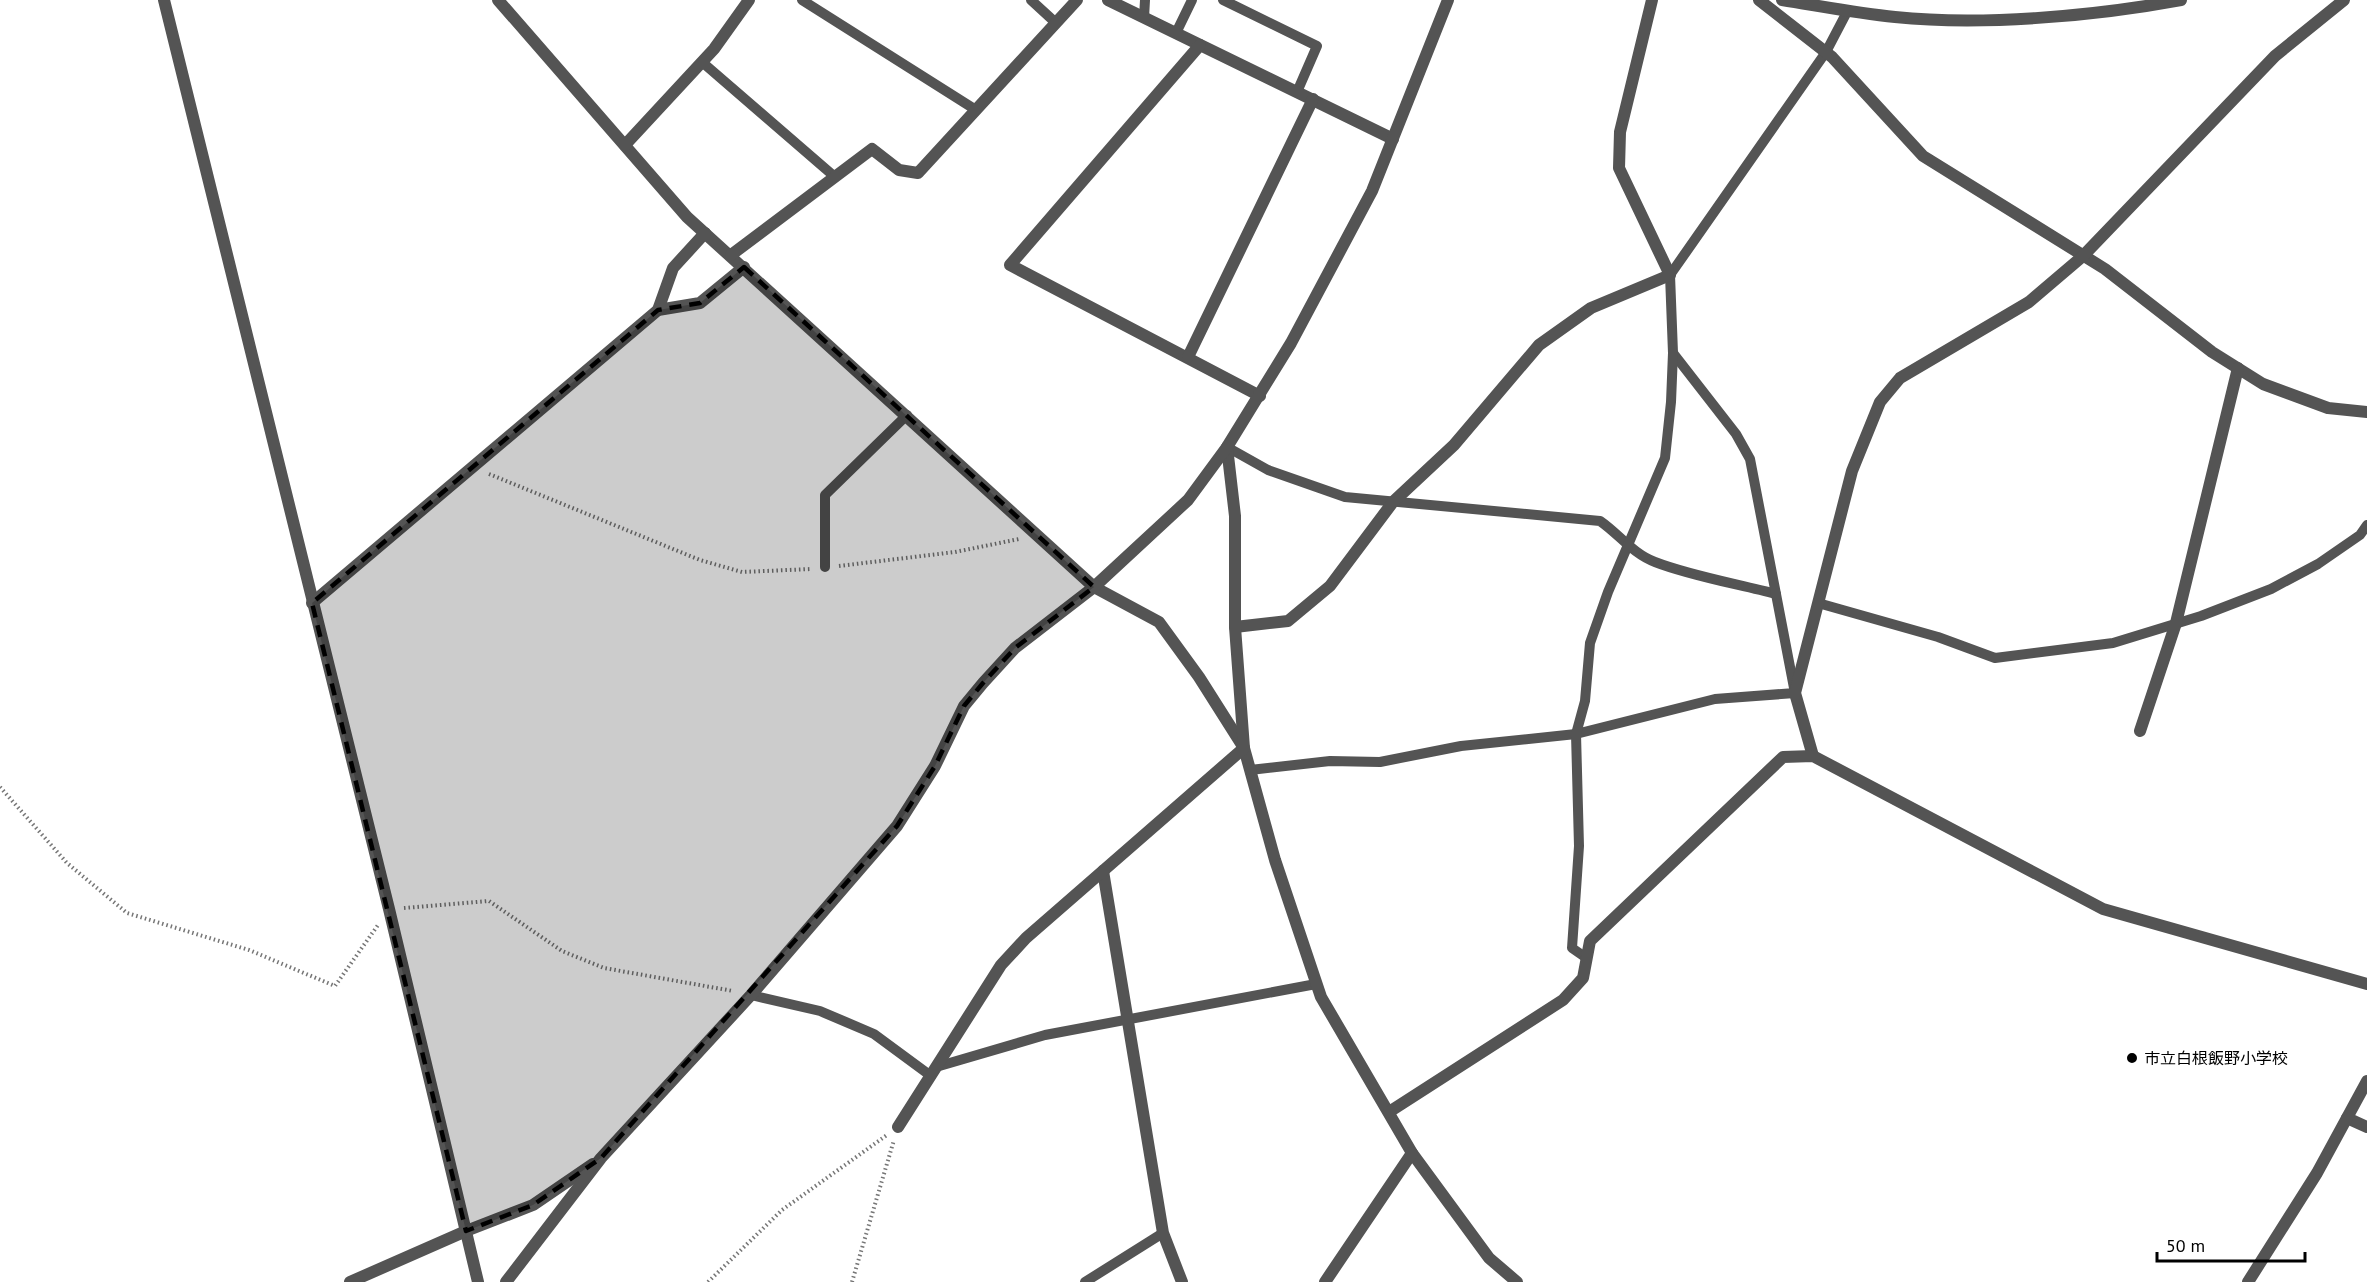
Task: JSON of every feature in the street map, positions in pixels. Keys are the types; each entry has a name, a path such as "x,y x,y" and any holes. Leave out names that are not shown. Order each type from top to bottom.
{"street":[{"path":"164,0 389,909 478,1282"},
{"path":"498,0 687,217 1094,587 1159,622 1199,676 1244,748"},
{"path":"625,145 702,62 748,0"},
{"path":"730,255 872,150 899,170 918,173 1077,0"},
{"path":"1108,0 1393,139"},
{"path":"506,1282 602,1158 751,995 897,826 935,766 964,706 983,683 1015,648 1094,587 1188,500 1227,447 1260,396 1328,275 1372,190 1448,0"},
{"path":"1235,627 1288,621 1330,586 1393,502 1454,445 1539,345 1591,308 1670,275 1619,168 1620,132 1652,0"},
{"path":"1759,0 1826,52 1923,156 2083,256 2263,384 2328,408 2367,412"},
{"path":"1782,0 1896,17 1962,20 2048,16 2140,7 2181,0"},
{"path":"1813,756 1795,693 1852,471 1880,402 1900,378 2029,302 2083,256 2275,56 2344,0"},
{"path":"1200,45 1010,265 1260,396"},
{"path":"1188,357 1313,99"},
{"path":"312,603 658,310 673,268 705,233"},
{"path":"658,310 700,303 744,267"},
{"path":"2140,730 2176,623 2238,368"},
{"path":"1227,447 1234,516 1235,627 1244,748 1275,860 1320,997 1412,1153 1489,1258 1517,1282"},
{"path":"898,1127 1001,965 1026,938 1244,748"},
{"path":"1389,1112 1563,1000 1583,978 1585,957 1590,941 1783,757 1813,756 2103,909 2367,984"},
{"path":"1103,870 1163,1233 1182,1282"},
{"path":"2248,1282 2318,1173 2367,1080"},
{"path":"2347,1118 2367,1127"},
{"path":"1325,1282 1412,1153"},
{"path":"350,1282 466,1231 534,1205 602,1158"}],"lane":[{"path":"802,0 976,110"},
{"path":"1031,0 1056,23"},
{"path":"1144,18 1145,0"},
{"path":"1176,33 1192,0"},
{"path":"1223,0 1317,46 1297,92"},
{"path":"1585,957 1572,948 1579,846 1576,734 1585,701 1590,643 1665,458 1673,353 1670,275 1826,52 1848,10"},
{"path":"702,62 835,177"},
{"path":"1250,770 1330,761 1380,762 1461,746 1576,734 1715,699 1795,693 1750,459 1736,434 1673,353"},
{"path":"825,567 825,495 907,416"},
{"path":"1227,447 1268,471 1345,497 1600,521 1614,530 1628,546 1654,562 1776,594"},
{"path":"1818,603 1938,637 1995,658 2113,643 2271,589 2318,564 2360,535 2367,525"},
{"path":"751,995 820,1011 874,1034 934,1071 1045,1035 1316,984"},
{"path":"1085,1282 1163,1233"}],"path":[{"path":"473,467 700,560 742,572 825,567 955,552 1037,535"},
{"path":"0,787 67,863 127,913 249,950 335,986 389,909 489,901 562,951 604,968 751,995"},
{"path":"708,1282 782,1210 898,1127"},
{"path":"852,1282 898,1127"}],"highlighted area":[{"path":"744,267 1094,587 1015,648 983,683 964,706 935,766 897,826 601,1158 533,1205 466,1231 312,603 658,310 700,303"}],"place":[{"name":"市立白根飯野小学校","path":"2132,1058"}]}
